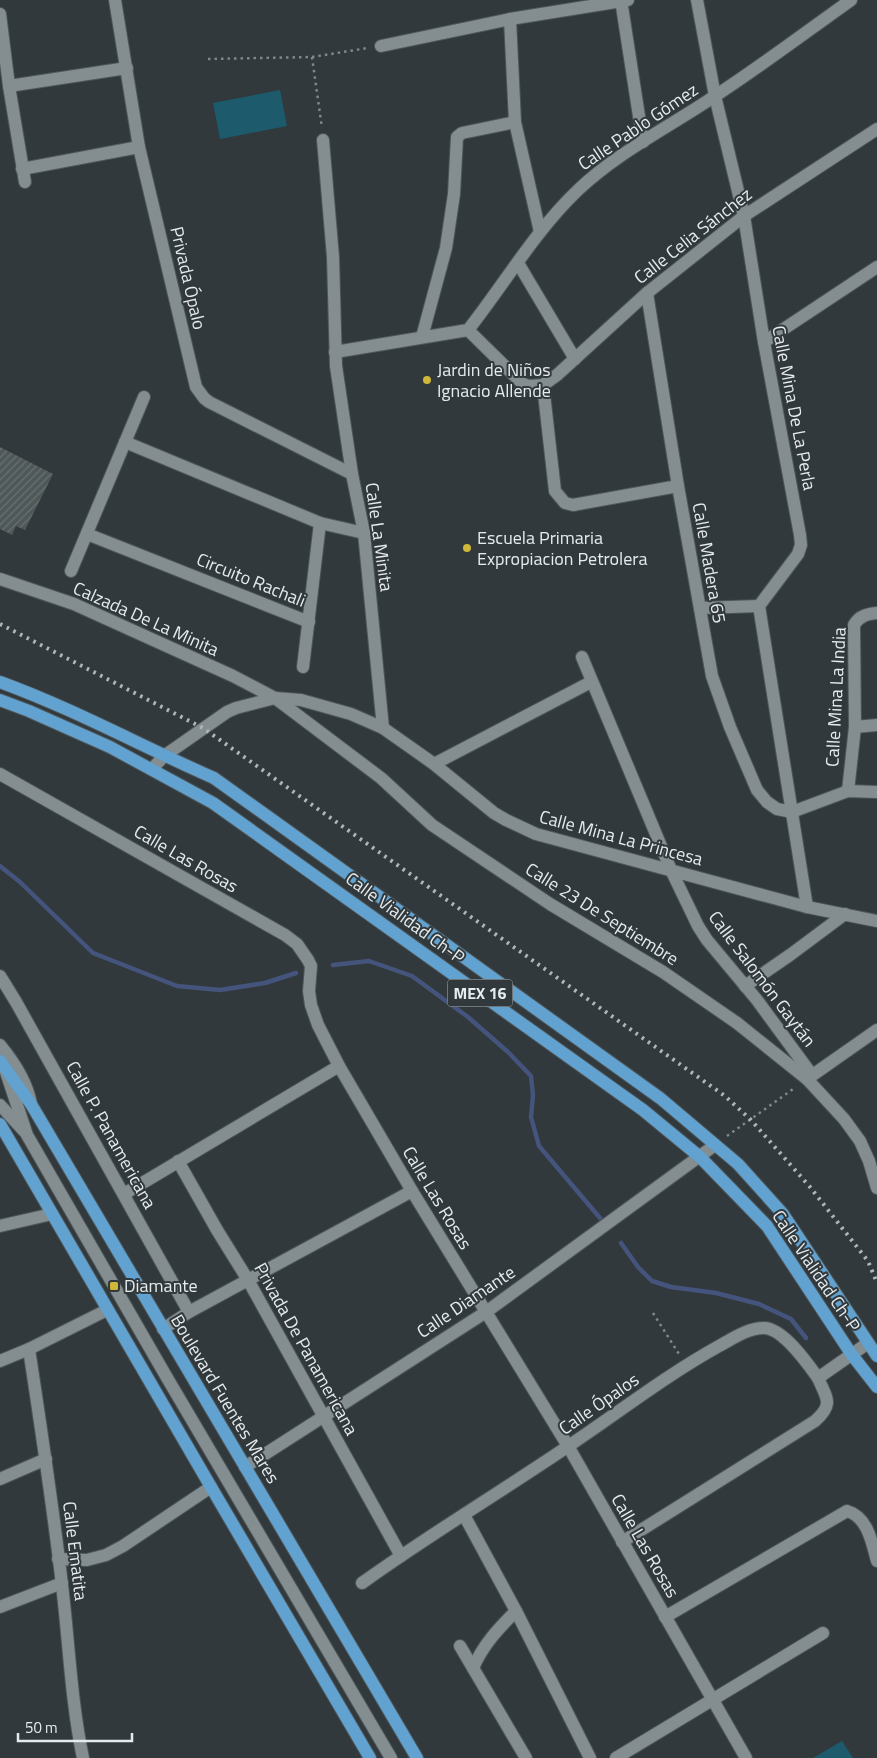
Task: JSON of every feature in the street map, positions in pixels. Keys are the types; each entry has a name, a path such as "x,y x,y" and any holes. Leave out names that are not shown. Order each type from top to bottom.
{"main road":[{"name":"Calle Vialidad Ch-P","path":"0,682 76,714 214,778 660,1098 738,1164 783,1214 877,1356"},
{"name":"Calle Vialidad Ch-P","path":"0,700 110,747 213,803 635,1104 700,1157 767,1226 852,1355 877,1387"},
{"name":"Boulevard Fuentes Mares","path":"2,1063 30,1104 417,1758"},
{"path":"0,1124 210,1488 370,1758"}],"street":[{"name":"Privada Ópalo","path":"115,0 139,147 196,387 209,402 352,474"},
{"path":"381,46 510,19 623,0 642,142"},
{"name":"Calle Mina De La Perla","path":"697,0 715,96 744,216 764,342 801,545 798,554 759,606"},
{"name":"Calle Pablo Gómez","path":"468,330 540,232 594,176 642,142 715,96 851,0"},
{"path":"0,14 9,86 25,182"},
{"path":"510,19 515,122 540,232"},
{"path":"9,86 126,68"},
{"path":"422,337 446,248 454,194 457,137 462,133 515,122"},
{"name":"Calle Celia Sánchez","path":"543,385 575,359 647,293 744,216 877,129"},
{"name":"Calle La Minita","path":"323,140 333,257 335,352 352,474 364,533 383,728"},
{"path":"22,168 139,147"},
{"path":"518,263 575,359"},
{"path":"764,342 877,267"},
{"name":"Calle Madera 65","path":"647,293 678,486 712,676 730,728 757,790 767,802 777,809 792,812"},
{"path":"335,352 468,330 522,383 528,386 543,385 555,491 566,503 573,505 678,486"},
{"path":"71,571 144,397"},
{"path":"126,442 320,523 364,533"},
{"name":"Circuito Rachali","path":"87,534 309,622 320,523"},
{"name":"Calzada De La Minita","path":"0,578 74,604 233,676 275,698"},
{"path":"700,608 759,606 807,907"},
{"name":"Calle Mina La India","path":"792,812 848,791 855,727 854,625 856,620 862,616 877,613"},
{"path":"303,667 309,622"},
{"name":"Calle Salomón Gaytán","path":"582,657 671,870 698,926 707,940 746,986 810,1077"},
{"path":"434,764 591,682"},
{"name":"Calzada De La Minita","path":"152,769 164,756 227,712 275,698 301,700 351,714 383,728"},
{"name":"Calle 23 De Septiembre","path":"275,698 381,778 432,825 550,904 663,972 737,1022 810,1077 860,1141 869,1161 877,1188"},
{"path":"855,727 877,725"},
{"name":"Calle Mina La Princesa","path":"383,728 434,764 494,813 536,834 807,907 877,921"},
{"name":"Calle Las Rosas","path":"0,774 291,939 303,952 310,966 311,1004 318,1025 339,1066 412,1191 568,1446 746,1758"},
{"path":"848,791 877,792"},
{"path":"746,986 845,914"},
{"name":"Calle P. Panamericana","path":"0,976 189,1312"},
{"path":"810,1077 877,1030"},
{"path":"0,1045 25,1082 29,1092 30,1104"},
{"path":"2,1063 27,1135 166,1376 391,1758"},
{"path":"124,1194 339,1066"},
{"path":"0,1105 27,1135"},
{"name":"Calle Diamante","path":"245,1467 486,1312 700,1157 715,1144"},
{"name":"Privada De Panamericana","path":"178,1161 248,1280 401,1556"},
{"path":"163,1328 412,1191"},
{"path":"0,1226 52,1214"},
{"path":"0,1361 29,1349 107,1310"},
{"name":"Calle Ópalos","path":"362,1584 686,1365 745,1332 765,1328 775,1332 787,1341 818,1378 828,1404 824,1413 815,1421 622,1542"},
{"path":"818,1378 868,1343"},
{"name":"Calle Ematita","path":"29,1349 46,1459 62,1583 72,1685 83,1758"},
{"path":"0,1479 46,1459"},
{"path":"58,1559 87,1560 106,1555 123,1546 210,1488"},
{"path":"665,1617 847,1511 857,1516 864,1524 877,1561"},
{"path":"464,1514 516,1611 590,1758"},
{"path":"0,1608 62,1583"},
{"path":"473,1668 479,1653 493,1634 516,1611"},
{"path":"616,1758 823,1633"},
{"path":"460,1646 526,1758"}],"path":[{"path":"208,59 312,57 381,46"},
{"path":"312,57 323,140"},
{"path":"715,1144 810,1077"},
{"path":"653,1313 686,1365"}],"shaded area":[{"path":"280,90 287,126 220,139 213,103"},
{"path":"842,1741 853,1758 813,1758"}],"building":[{"path":"0,447 53,474 25,530 16,526 12,535 0,529"}],"waterway":[{"path":"0,866 20,882 93,953 177,986 220,990 265,983 296,973"},
{"path":"333,965 369,961 412,976 468,1017 508,1052 531,1076 533,1095 531,1117 539,1146 600,1218"},
{"path":"621,1243 638,1267 652,1281 671,1287 716,1293 759,1304 791,1319 806,1338"}],"railway":[{"path":"0,624 203,728 725,1096 751,1120 810,1187 868,1261 877,1283"}],"place":[{"name":"Jardin de Niños Ignacio Allende","path":"427,380"},
{"name":"Escuela Primaria Expropiacion Petrolera","path":"467,548"},
{"name":"Diamante","path":"114,1286"}]}
